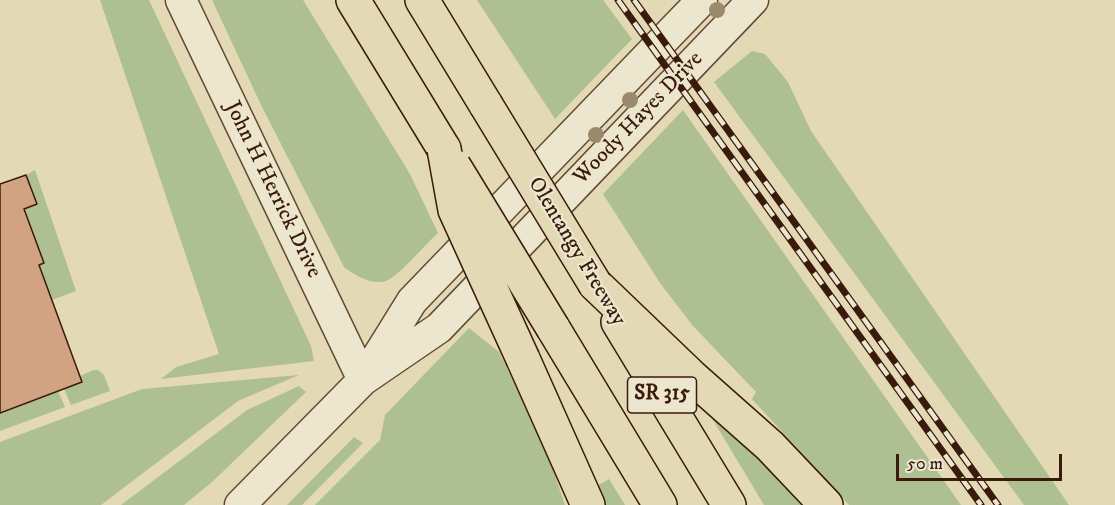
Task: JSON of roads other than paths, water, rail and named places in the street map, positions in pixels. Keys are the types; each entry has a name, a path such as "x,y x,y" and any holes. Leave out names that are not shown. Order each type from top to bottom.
{"highway":[{"name":"SR 315","path":"353,0 660,505"},
{"name":"Olentangy Freeway","path":"422,0 729,505"},
{"path":"444,149 455,210 524,358 588,505"},
{"path":"595,284 770,446 826,505"}],"street":[{"name":"John H Herrick Drive","path":"182,0 363,380"},
{"name":"Woody Hayes Drive","path":"363,380 412,301 702,0"},
{"name":"Woody Hayes Drive","path":"240,505 363,380 439,328 753,0"}],"railway":[{"path":"618,0 981,505"},
{"path":"634,0 998,505"}]}
